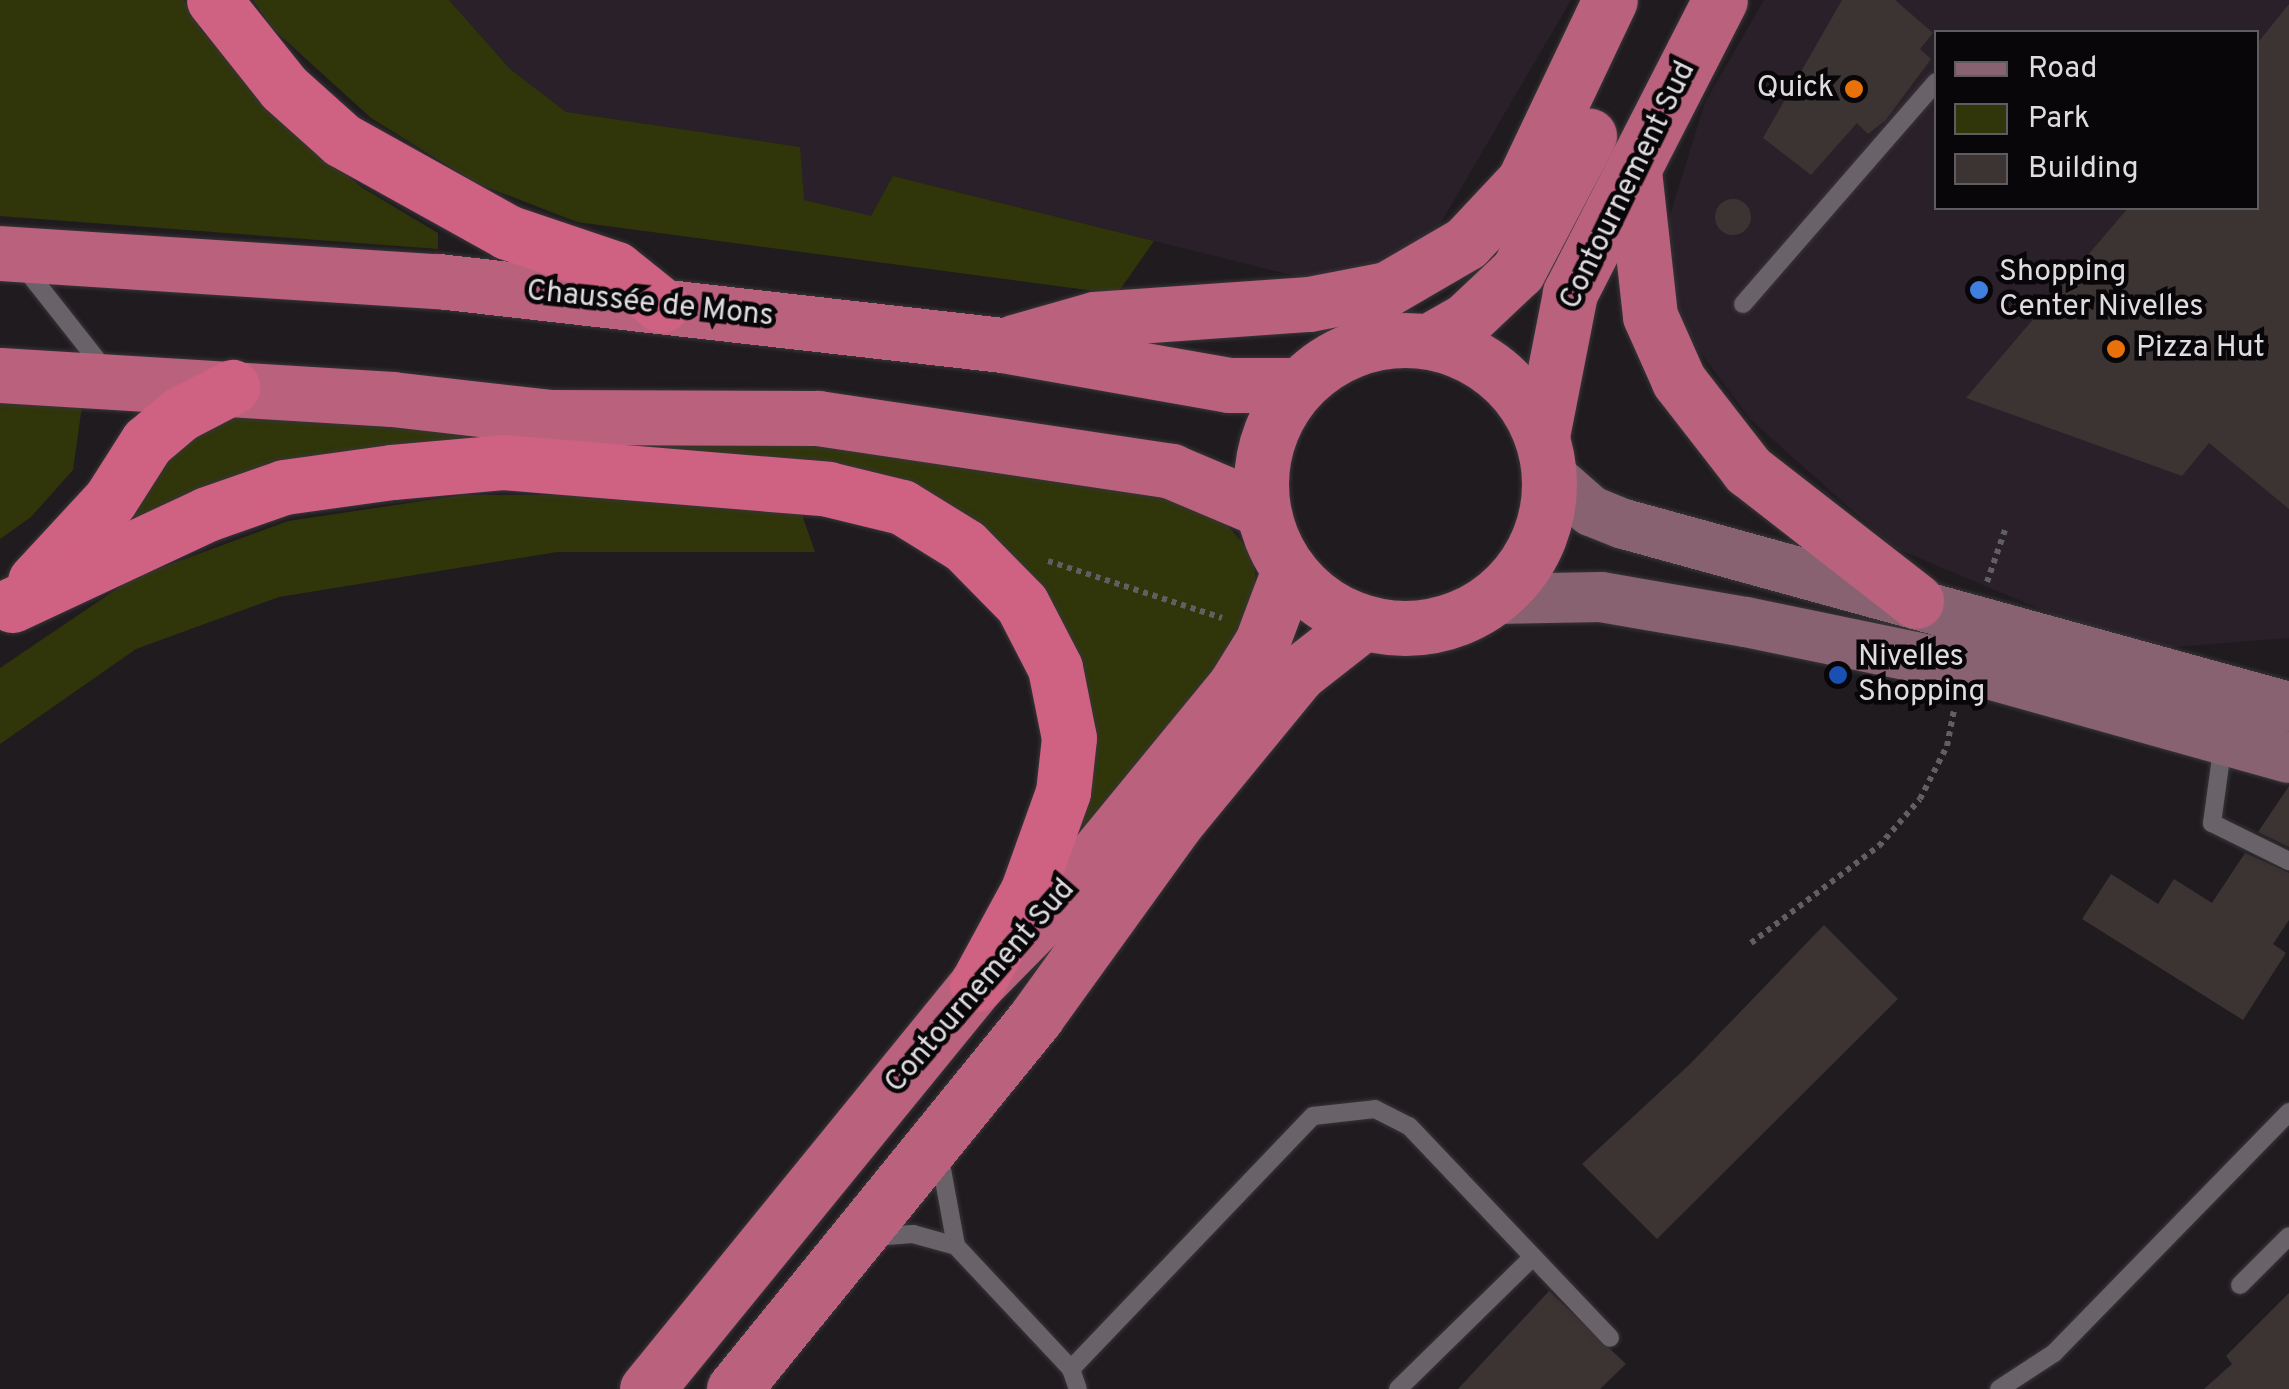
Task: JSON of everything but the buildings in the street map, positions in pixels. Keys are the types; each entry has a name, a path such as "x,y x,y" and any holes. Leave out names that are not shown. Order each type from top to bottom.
{"highway":[{"path":"214,0 284,88 342,140 507,232 616,269 661,305"},
{"path":"1002,345 1094,320 1310,304 1387,290 1466,243 1524,181 1610,0"},
{"name":"Contournement Sud","path":"1430,340 1466,320 1518,272 1606,103 1648,0"},
{"name":"Contournement Sud","path":"1546,455 1570,293 1720,0"},
{"path":"1634,172 1650,316 1679,381 1748,470 1916,601"},
{"name":"Chaussée de Mons","path":"6,253 438,281 1002,345 1230,386 1297,386"},
{"path":"1430,340 1478,358 1517,391 1546,455 1542,530 1495,600 1437,626 1363,623 1322,602 1288,570 1262,509 1260,465 1272,422 1297,386 1358,346 1430,340"},
{"path":"0,375 232,387 551,417 818,418 898,426 1171,471 1262,509"},
{"path":"6,609 110,500 147,442 180,414 232,387"},
{"path":"6,609 207,514 284,487 392,472 503,462 828,489 902,507 965,546 1022,604 1055,668 1069,738 1063,792 1028,890 976,984"},
{"name":"Contournement Sud","path":"648,1389 976,984 1054,906 1234,687 1262,642 1288,570"},
{"name":"Contournement Sud","path":"734,1389 938,1139 1212,779 1298,674 1363,623"}],"main road":[{"path":"1546,455 1591,510 1624,524 1976,616 2289,707"},
{"path":"1495,600 1602,597 1963,667 2289,758"}],"lane":[{"path":"1744,304 1934,84"},
{"path":"6,253 113,379"},
{"path":"2224,738 2212,823 2289,861"},
{"path":"1071,1369 1313,1116 1375,1108 1409,1126 1610,1338"},
{"path":"2000,1389 2054,1353 2289,1112"},
{"path":"938,1139 956,1246"},
{"path":"858,1238 913,1234 956,1246 1071,1369 1078,1389"},
{"path":"2240,1284 2289,1236"},
{"path":"1398,1389 1532,1258"}],"path":[{"path":"1976,616 2006,527"},
{"path":"1751,943 1879,846 1920,799 1947,746 1963,667"}],"shaded area":[{"path":"449,0 1571,0 1432,238 1375,268 1307,279 893,176 871,217 803,200 799,147 566,112 510,69"},
{"name":"Shopping Center Nivelles","path":"1764,0 2289,0 2289,638 2137,650 1893,547 1750,419 1681,327 1658,254 1705,102"}],"green space":[{"path":"0,0 184,0 202,31 271,109 361,187 438,233 438,249 0,216"},
{"path":"253,0 449,0 510,69 566,112 800,147 804,200 871,216 893,176 1154,241 1117,294 577,222 476,183 371,118 272,28"},
{"path":"0,404 82,406 73,470 31,517 0,539"},
{"path":"247,410 837,447 1168,496 1222,519 1254,556 1257,608 1235,655 1067,869 1082,780 996,551 550,450 128,530 125,506 151,457"},
{"path":"463,495 639,495 799,506 815,552 557,552 279,597 136,649 0,744 0,668 133,578 288,521"}],"place":[{"name":"Quick","path":"1854,89"},
{"name":"Shopping Center Nivelles","path":"1979,290"},
{"name":"Pizza Hut","path":"2116,349"},
{"name":"Nivelles Shopping","path":"1838,675"}]}
